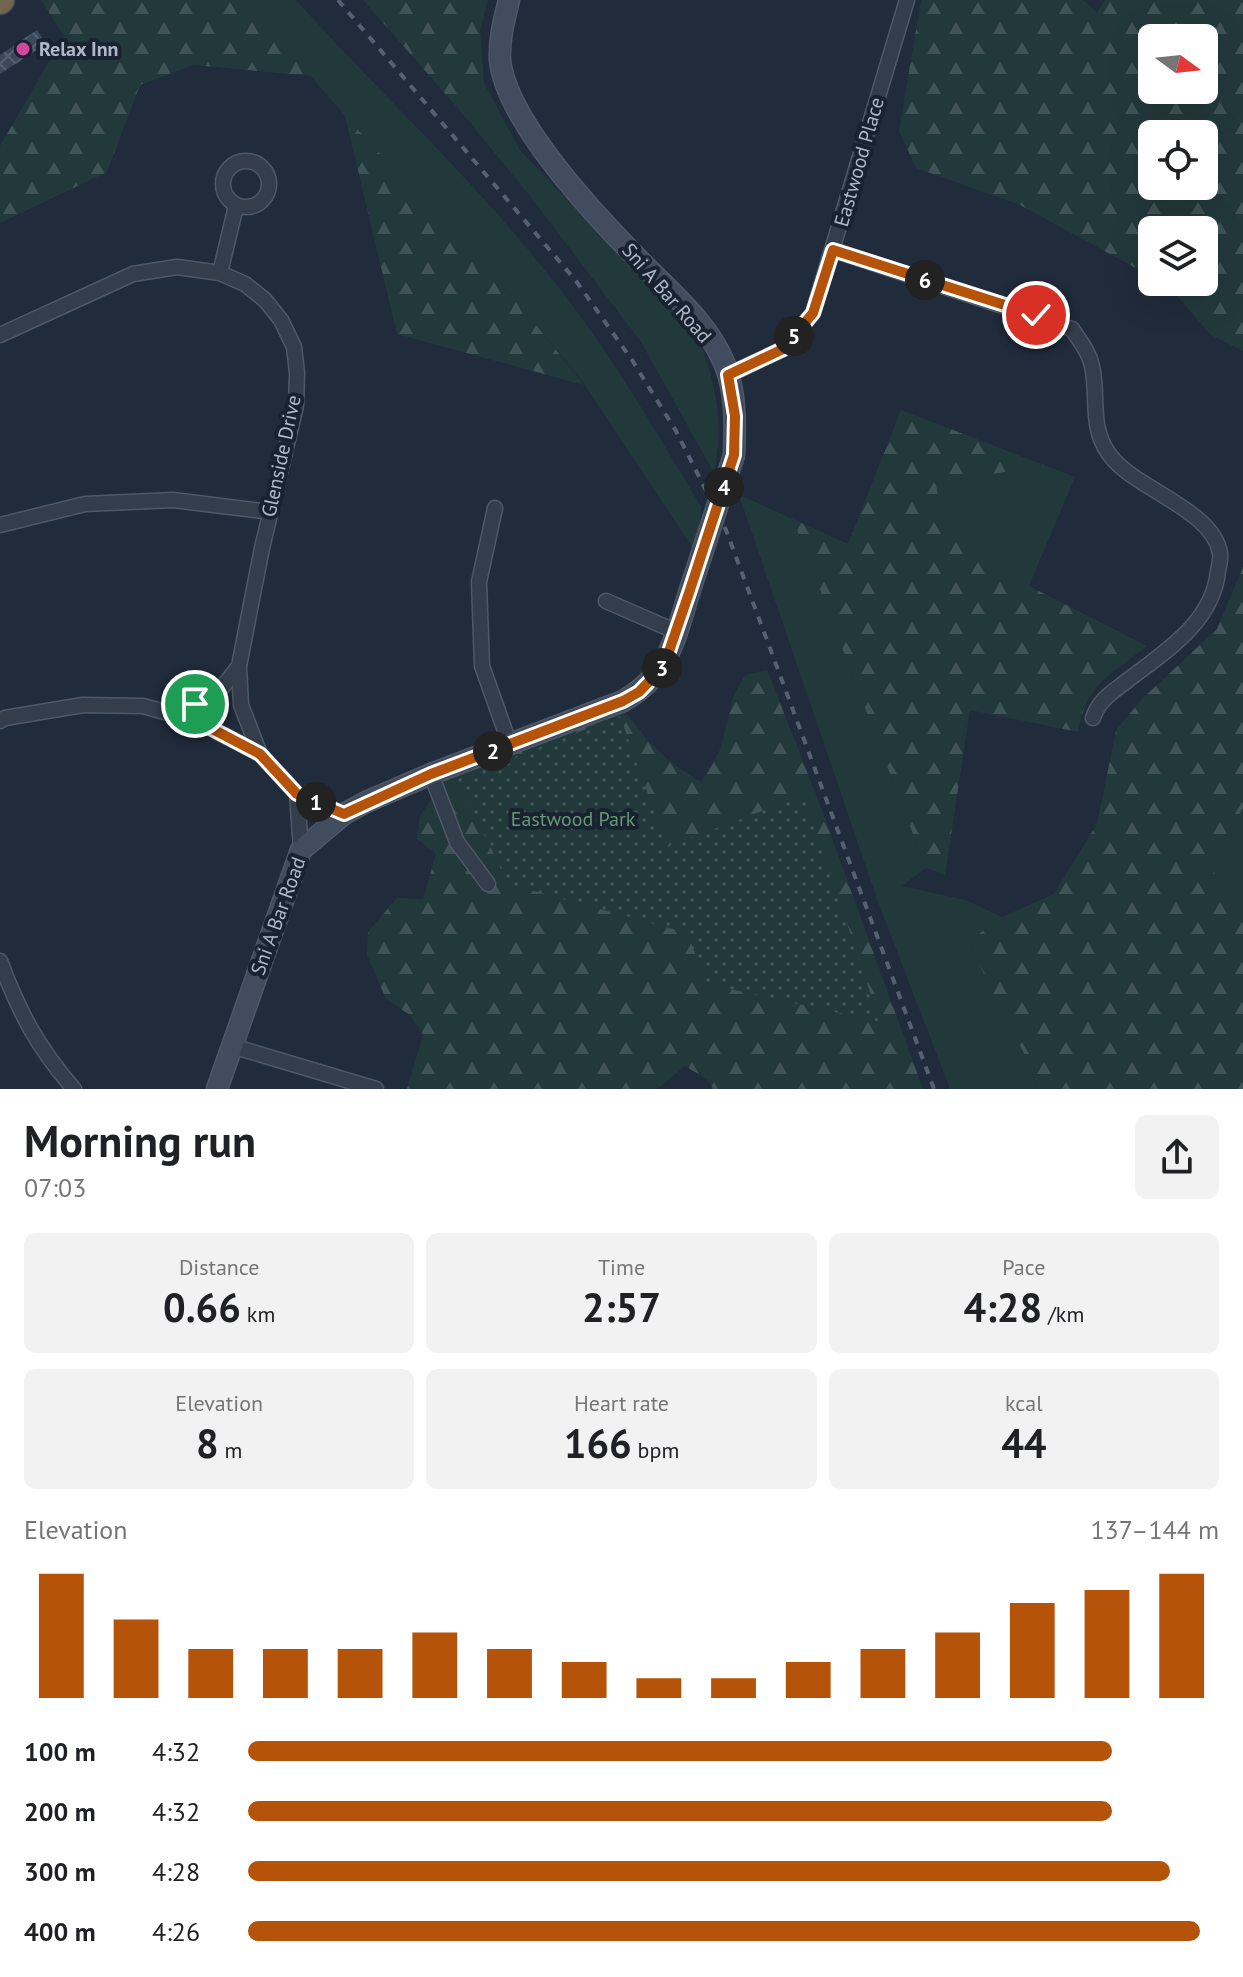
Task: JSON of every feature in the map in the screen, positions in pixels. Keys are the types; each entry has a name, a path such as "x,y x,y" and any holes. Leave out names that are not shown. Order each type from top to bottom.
{"street":[{"name":"Sni A Bar Road","path":"217,1089 301,850 344,814 431,774 623,701 639,692 664,666 734,455 735,416 728,375 707,333 539,147 513,102 500,60 501,33 509,0"},
{"name":"Eastwood Place","path":"728,375 783,349 813,313 907,0"},
{"path":"220,273 236,206"},
{"path":"833,250 1072,329 1085,347 1092,367 1093,412 1098,437 1111,458 1200,521 1213,537 1220,553 1216,590 1210,603 1194,626 1097,703 1093,718"},
{"name":"Glenside Drive","path":"0,335 133,274 177,267 220,273 245,284 265,300 281,320 294,347 296,406 270,512 239,666 241,705 260,754"},
{"path":"0,525 72,507 173,500 270,512"},
{"path":"495,508 479,582 482,666 510,745"},
{"path":"606,601 677,632"},
{"path":"175,713 221,689 239,666"},
{"path":"0,721 83,705 143,706 175,713 260,754 297,794 344,814"},
{"path":"431,774 457,842 488,884"},
{"path":"297,794 301,850"},
{"path":"0,961 18,1009 51,1063 74,1089"},
{"path":"232,1046 376,1089"}],"green space":[{"path":"41,0 246,0 312,76 193,65 140,85 107,172 0,223 0,146 64,36"},
{"path":"246,0 296,0 456,169 548,274 610,359 702,508 694,550 585,385 521,306 345,116"},
{"path":"363,0 488,0 480,30 484,83 463,114"},
{"path":"921,0 1083,0 1097,13 1105,0 1243,0 1243,351 1211,335 1177,296 1218,296 1218,216 1138,216 1138,269 1020,205 916,168 899,131"},
{"path":"484,83 520,150 700,341 717,406 714,473 641,342 463,114"},
{"path":"345,116 521,306 584,385 397,334"},
{"path":"901,410 1044,465 936,484 942,524 1029,586 1147,646 1111,673 1094,691 1087,702 1078,732 970,710 945,875 926,868 793,519 848,544"},
{"path":"1044,465 1075,477 1029,586 942,524 935,484"},
{"path":"739,495 793,519 926,868 902,886 966,900 1002,917 970,941 1038,1089 950,1089 878,902"},
{"path":"1243,567 1243,808 1215,854 1214,892 1231,905 1243,903 1243,1089 1038,1089 970,941 998,919 1054,894 1097,824 1116,730 1143,698 1217,629"},
{"path":"767,670 817,797 923,1089 713,1089 707,1079 685,1066 657,1089 407,1089 423,1035 410,1015 386,999 367,955 368,932 397,898 423,899 436,854 417,839 420,816 447,777 624,710 658,750 701,782 720,750 734,695 745,675"},
{"name":"Eastwood Park","path":"620,716 667,847 804,795 880,1022 707,984 687,933 508,884 458,779"},
{"path":"1243,808 1243,903 1231,905 1214,892 1215,854"}],"building":[{"name":"Relax Inn","path":"37,30 46,44 0,74 0,55"}],"railway":[{"path":"338,0 576,281 632,360 676,431 726,530 934,1089"}],"place":[{"name":"Relax Inn","path":"23,49"}],"route":[{"path":"195,704 175,713 260,754 297,794 344,814 431,774 623,701 639,692 664,666 677,632 734,455 735,416 728,375 783,349 813,313 833,250 1036,315"}]}
